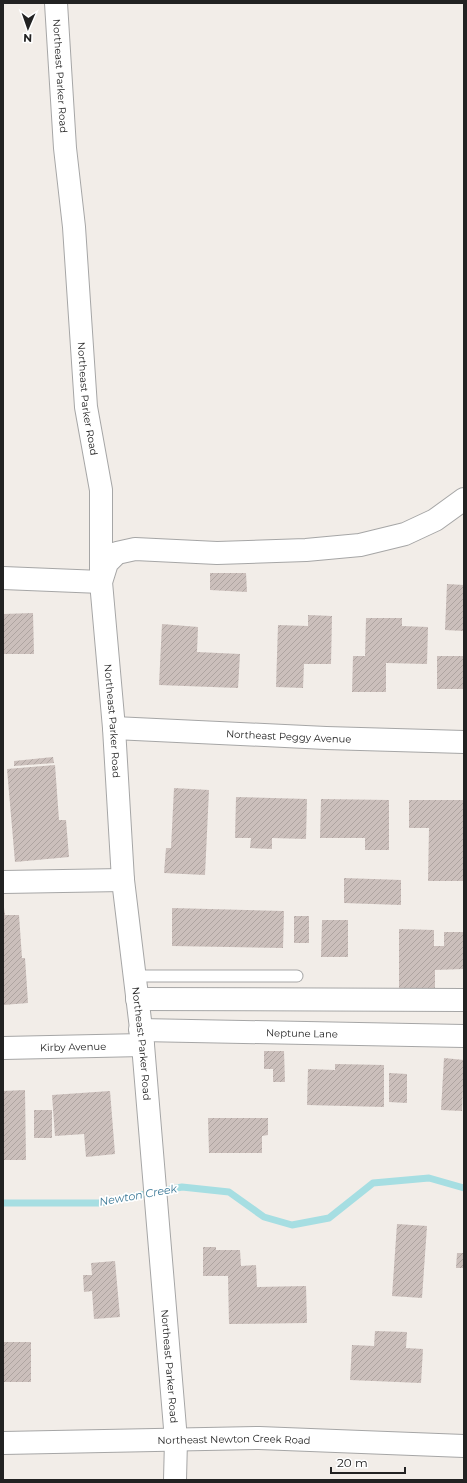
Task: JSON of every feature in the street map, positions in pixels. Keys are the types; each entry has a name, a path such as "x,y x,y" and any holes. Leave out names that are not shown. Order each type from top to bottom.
{"street":[{"name":"Northeast Parker Road","path":"56,3 65,148 74,227 86,407 101,490 101,582 114,728 123,880 142,1037 176,1440 175,1480"},
{"path":"3,578 101,582 107,563 117,553 135,549 217,553 306,550 360,545 405,534 435,520 464,499"},
{"name":"Northeast Peggy Avenue","path":"114,728 326,738 464,742"},
{"path":"3,882 123,880"},
{"path":"137,999 464,1000"},
{"name":"Neptune Lane","path":"142,1037 464,1036"},
{"name":"Kirby Avenue","path":"3,1048 142,1037"},
{"name":"Northeast Newton Creek Road","path":"3,1443 258,1438 464,1446"}],"lane":[{"path":"134,976 297,976"}],"building":[{"path":"210,573 246,573 247,592 210,590"},
{"path":"447,584 464,585 464,631 445,630"},
{"path":"33,613 34,654 3,654 3,614"},
{"path":"308,615 332,616 331,664 304,664 303,688 276,687 278,625 308,626"},
{"path":"366,618 402,618 402,626 428,627 427,664 386,663 386,692 352,692 353,656 365,656"},
{"path":"162,624 198,627 197,652 240,654 238,688 159,685"},
{"path":"437,656 464,656 464,689 437,689"},
{"path":"53,757 54,763 14,766 14,761"},
{"path":"55,765 59,820 66,820 69,857 15,862 7,769"},
{"path":"174,788 209,790 205,875 164,873 166,848 171,848"},
{"path":"236,797 307,799 306,839 272,838 272,849 250,848 251,838 235,838"},
{"path":"321,799 389,800 389,850 365,850 365,838 320,838"},
{"path":"409,800 464,800 464,881 428,881 429,828 409,828"},
{"path":"344,878 401,880 401,905 344,903"},
{"path":"3,900 5,915 19,915 22,958 25,958 28,1003 3,1005"},
{"path":"172,908 284,911 283,948 172,946"},
{"path":"294,916 309,916 309,943 294,943"},
{"path":"322,920 348,920 348,957 321,957"},
{"path":"399,929 434,930 434,946 444,946 444,932 464,932 464,969 435,970 435,996 399,996"},
{"path":"264,1051 284,1051 285,1082 273,1082 273,1069 264,1069"},
{"path":"444,1058 464,1060 462,1111 441,1110"},
{"path":"335,1064 384,1065 384,1107 307,1105 308,1069 335,1070"},
{"path":"389,1073 407,1074 407,1103 389,1102"},
{"path":"25,1090 26,1160 3,1160 3,1091"},
{"path":"110,1091 115,1154 86,1157 84,1134 55,1136 52,1095"},
{"path":"34,1110 52,1110 52,1138 34,1138"},
{"path":"208,1118 268,1118 268,1135 262,1136 262,1153 209,1153"},
{"path":"397,1224 427,1226 422,1298 392,1296"},
{"path":"203,1247 216,1247 216,1250 240,1250 241,1266 256,1265 257,1287 306,1286 307,1323 229,1324 228,1276 203,1276"},
{"path":"457,1253 464,1253 464,1268 456,1268"},
{"path":"115,1261 120,1317 94,1319 92,1291 84,1292 83,1275 92,1275 91,1263"},
{"path":"375,1331 407,1332 406,1348 423,1349 421,1383 350,1380 352,1345 374,1346"},
{"path":"3,1342 31,1342 31,1382 3,1382"}],"waterway":[{"name":"Newton Creek","path":"3,1203 100,1203 182,1187 229,1192 264,1217 292,1225 329,1218 373,1183 429,1178 464,1188"}]}
